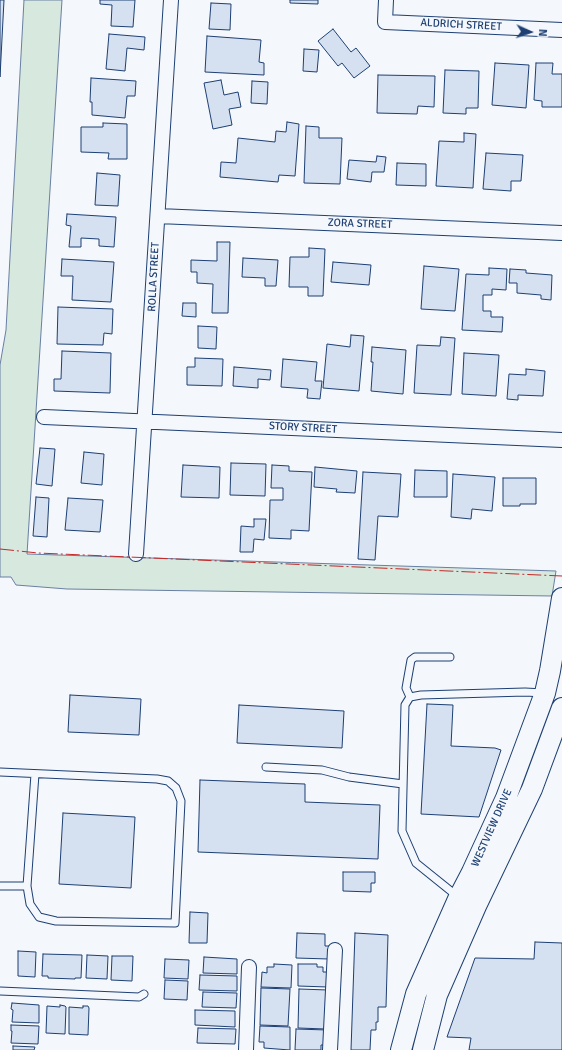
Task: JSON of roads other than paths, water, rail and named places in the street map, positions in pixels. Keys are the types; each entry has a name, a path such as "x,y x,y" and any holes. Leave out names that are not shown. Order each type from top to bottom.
{"main road":[{"name":"WESTVIEW DRIVE","path":"401,1050 416,994 459,897 506,798 545,693 562,598"},
{"name":"WESTVIEW DRIVE","path":"422,1050 437,995 476,906 532,789 562,708"}],"street":[{"name":"ROLLA STREET","path":"136,554 171,0"},
{"name":"ALDRICH STREET","path":"386,0 385,22 562,30"},
{"name":"ZORA STREET","path":"158,216 562,233"},
{"name":"STORY STREET","path":"44,417 562,440"},
{"path":"330,1050 335,950"},
{"path":"246,1050 249,967"}],"lane":[{"path":"410,697 406,688 411,660 415,658 450,657"},
{"path":"459,897 416,863 402,831 405,705 410,697 428,694 545,693"},
{"path":"266,767 322,770 349,776 403,784"},
{"path":"0,772 157,779 168,781 176,788 181,801 175,923 56,921 39,917 30,904 27,886 35,774"},
{"path":"0,886 27,886"},
{"path":"0,991 139,997 144,994"}]}
